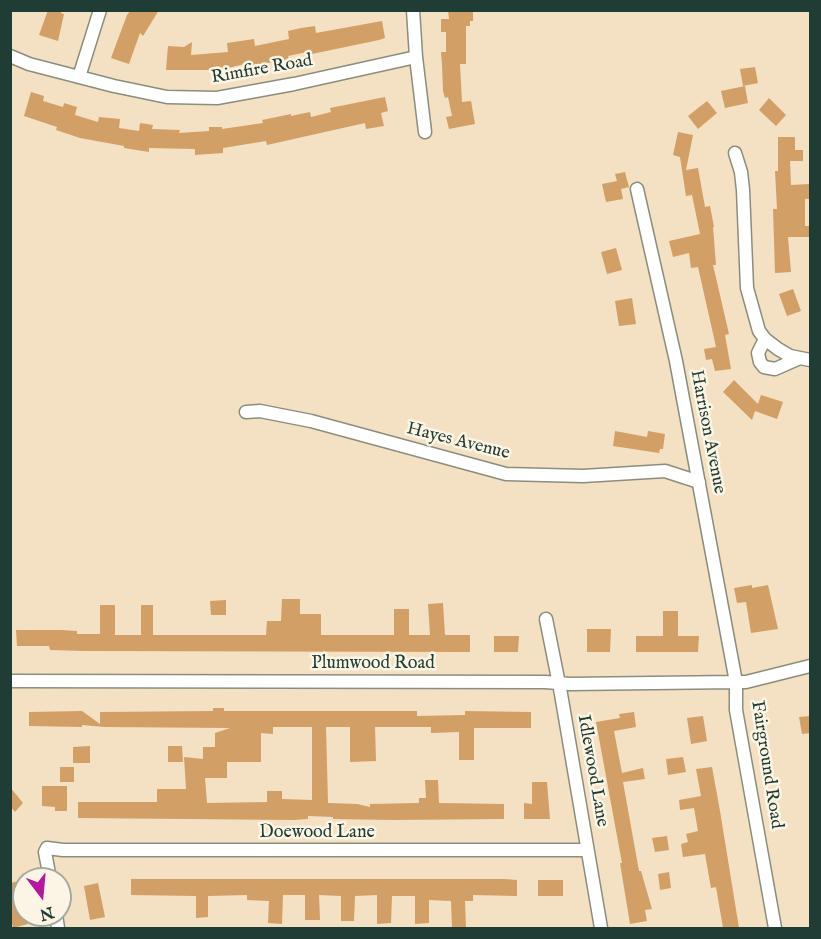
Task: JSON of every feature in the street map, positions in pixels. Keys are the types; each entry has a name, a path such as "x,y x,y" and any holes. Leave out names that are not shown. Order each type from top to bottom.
{"street":[{"path":"79,77 100,10"},
{"path":"413,10 425,132"},
{"name":"Rimfire Road","path":"10,56 29,64 167,97 217,98 294,84 416,57"},
{"path":"735,153 741,172 743,190 747,288 759,331 778,349 805,359"},
{"name":"Harrison Avenue","path":"637,189 676,361 736,682"},
{"path":"765,339 758,353 764,367 775,369 805,359"},
{"name":"Hayes Avenue","path":"246,412 260,411 311,421 506,474 583,476 665,471 699,482"},
{"name":"Idlewood Lane","path":"546,620 601,928"},
{"name":"Fairground Road","path":"775,928 736,710 736,682 746,682 810,666"},
{"name":"Plumwood Road","path":"10,681 736,682"},
{"name":"Doewood Lane","path":"48,867 46,848 63,850 587,850"}],"building":[{"path":"48,10 61,10 64,14 58,41 39,35"},
{"path":"131,10 159,10 143,36 140,33 129,64 111,58"},
{"path":"448,10 473,10 473,21 470,21 470,26 466,26 466,64 460,64 462,102 471,101 475,124 449,129 446,117 452,116 448,97 445,98 443,91 441,52 446,52 446,32 441,32 441,19 449,19"},
{"path":"382,21 385,38 379,40 307,55 307,52 288,56 289,59 268,63 246,66 245,64 219,70 166,70 168,46 184,47 192,42 191,55 228,52 227,43 254,39 255,46 289,39 288,31 301,28 315,26 316,33"},
{"path":"755,67 758,83 743,86 740,69"},
{"path":"745,86 748,103 725,108 721,91"},
{"path":"31,92 44,96 43,101 63,107 64,103 77,107 75,115 98,122 99,117 120,119 119,128 139,131 140,123 153,125 152,129 180,130 179,133 209,131 209,127 222,127 222,129 263,123 262,120 291,114 291,116 310,112 311,117 331,112 330,108 385,97 388,111 381,113 384,126 366,129 365,123 267,145 266,141 223,148 223,153 195,155 195,149 149,148 149,152 80,138 56,130 57,127 24,116"},
{"path":"769,98 786,115 776,126 759,110"},
{"path":"707,101 717,113 698,129 688,116"},
{"path":"678,132 693,135 686,170 698,168 705,207 710,206 714,227 716,265 713,265 729,334 725,335 731,369 715,371 712,359 706,360 704,349 716,347 698,267 691,268 689,253 673,257 669,241 700,234 692,195 686,196 680,157 673,155"},
{"path":"778,137 795,137 795,150 803,150 803,161 790,161 791,185 810,184 810,199 805,199 805,226 810,226 810,237 788,237 791,272 775,273 773,209 777,209 775,171 778,171"},
{"path":"625,172 629,187 621,189 623,199 606,202 602,184 617,181 615,174"},
{"path":"616,248 622,270 607,274 601,252"},
{"path":"793,289 801,311 787,316 779,294"},
{"path":"632,298 636,324 619,326 615,301"},
{"path":"734,380 758,404 761,395 783,402 777,419 755,411 752,420 723,392"},
{"path":"615,431 647,437 648,431 665,434 663,449 660,449 659,453 613,446"},
{"path":"752,585 752,588 768,585 778,629 751,633 746,602 737,603 734,588"},
{"path":"282,599 300,599 300,614 321,614 321,635 394,635 394,609 409,609 409,635 430,635 428,604 443,603 445,635 470,635 470,652 85,651 50,650 49,646 17,646 16,630 61,630 77,631 77,634 100,634 100,605 115,605 115,635 141,635 141,605 153,605 153,635 266,635 267,621 281,621"},
{"path":"226,600 226,615 211,615 210,601"},
{"path":"663,611 678,611 678,636 699,636 698,652 636,652 636,636 663,636"},
{"path":"587,629 611,629 610,652 587,652"},
{"path":"494,636 519,636 518,652 494,652"},
{"path":"213,708 224,708 224,711 417,711 417,716 465,715 465,711 531,712 531,728 474,728 474,760 459,760 459,732 431,733 431,727 375,727 376,761 350,762 350,727 326,727 328,803 370,807 370,804 419,803 419,798 426,798 425,780 438,780 439,803 504,804 504,819 394,820 333,819 333,817 308,816 308,819 293,820 78,818 78,802 157,802 157,789 186,789 184,757 203,759 203,747 215,747 215,733 230,728 29,726 29,712 82,711 100,724 100,712 213,711","holes":["273,727 312,727 312,800 282,799 282,791 267,791 267,802 207,803 205,778 227,778 227,762 261,762 261,733 273,734"]},
{"path":"634,712 636,727 614,731 622,773 643,768 645,779 623,782 639,871 641,871 652,909 645,910 647,921 630,924 620,863 622,863 596,722 620,718 619,714"},
{"path":"703,716 707,741 691,744 687,718"},
{"path":"810,716 810,733 802,734 799,717"},
{"path":"90,746 90,763 73,763 73,747"},
{"path":"168,746 182,746 183,762 168,762"},
{"path":"683,757 686,772 668,775 666,759"},
{"path":"60,767 74,767 74,782 60,782"},
{"path":"712,767 739,928 723,928 716,887 711,888 705,854 683,857 681,844 688,842 686,834 698,831 694,808 680,810 679,800 701,796 696,769"},
{"path":"532,782 547,782 550,819 524,819 524,803 532,804"},
{"path":"42,786 67,786 67,811 55,811 55,807 42,806"},
{"path":"10,787 23,803 15,812 10,806"},
{"path":"667,836 669,850 655,852 652,838"},
{"path":"669,872 671,888 660,890 658,874"},
{"path":"131,879 505,879 517,880 517,896 473,895 473,901 465,901 466,928 452,928 451,901 429,900 429,923 415,924 415,896 392,896 391,923 377,924 377,895 355,896 354,921 341,921 341,896 319,895 320,920 305,920 305,895 283,895 282,924 268,923 269,901 247,900 247,895 208,896 208,917 196,918 196,896 131,895"},
{"path":"538,880 563,880 563,896 538,896"},
{"path":"10,883 12,883 12,924 10,916"},
{"path":"98,883 105,917 90,920 84,886"}]}
